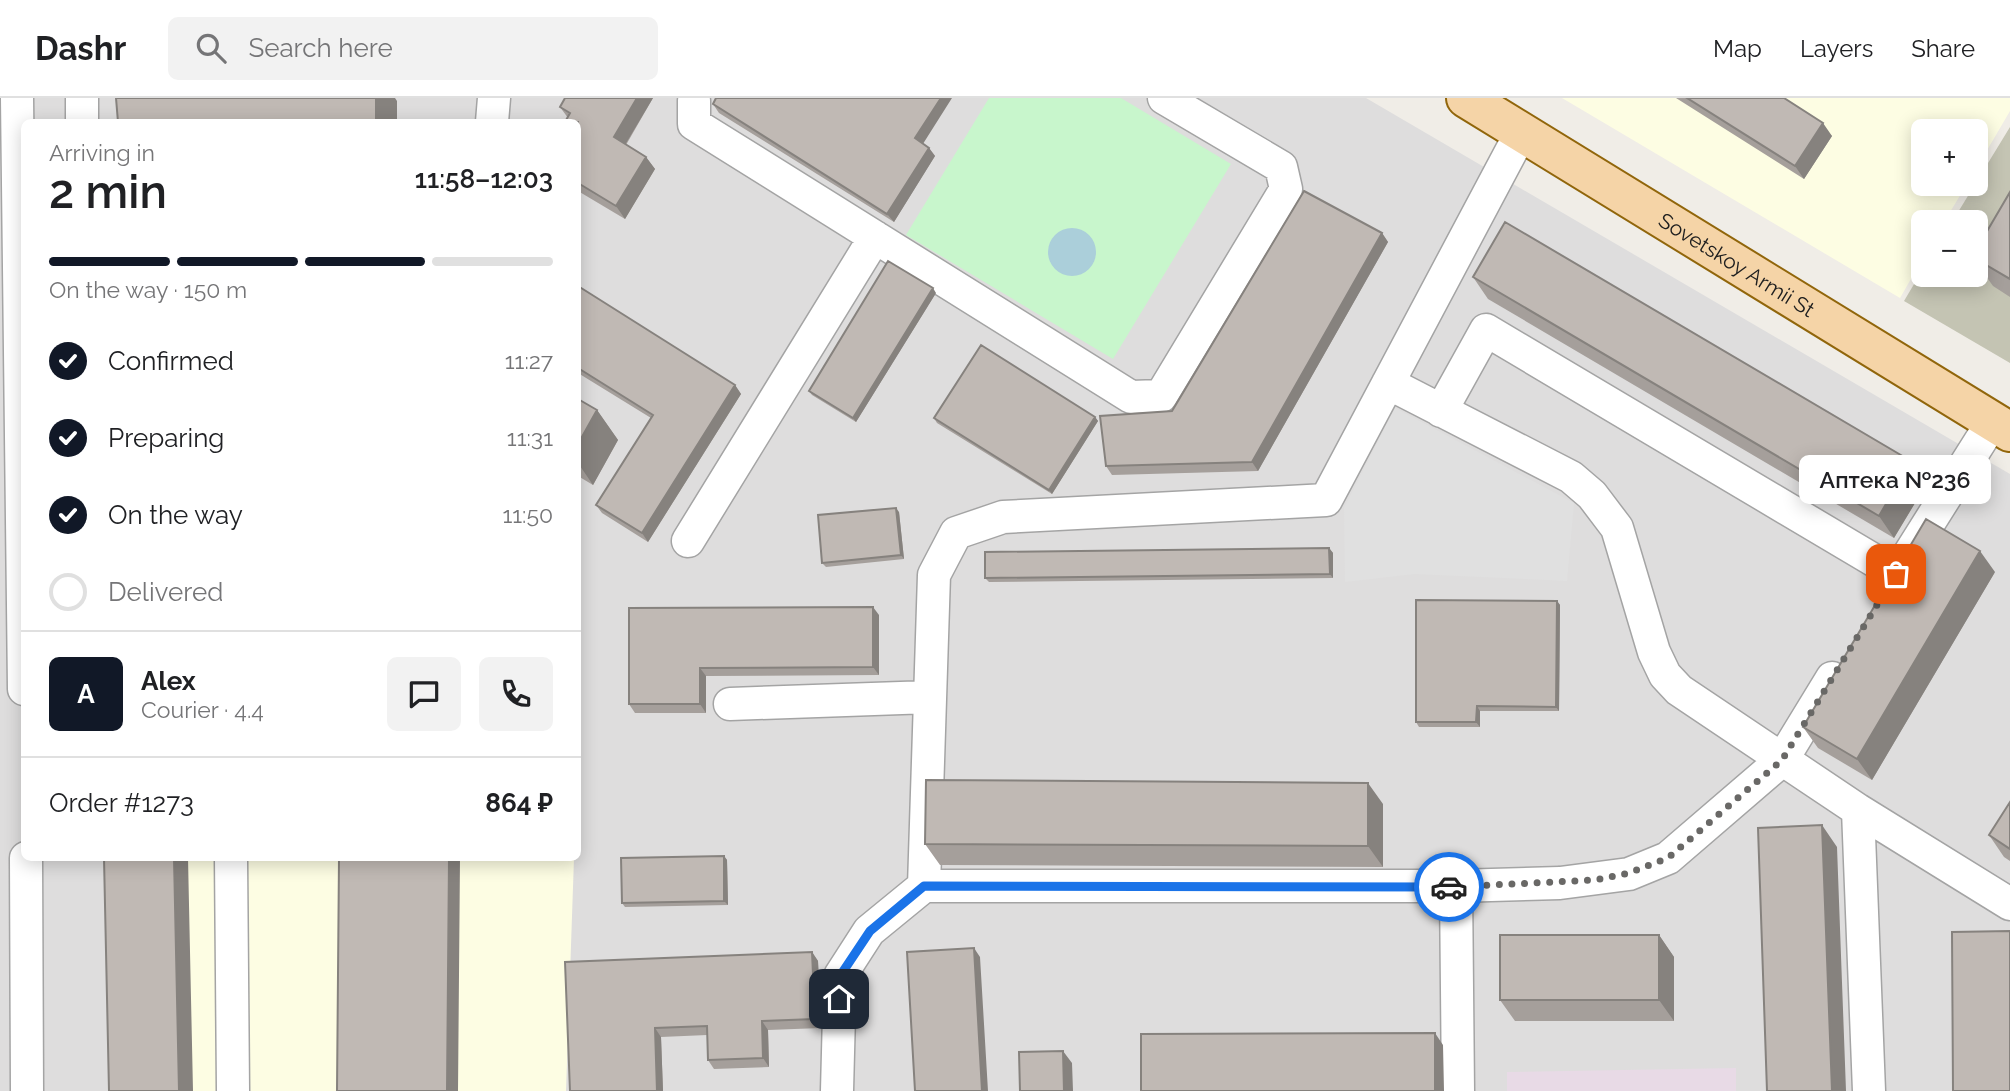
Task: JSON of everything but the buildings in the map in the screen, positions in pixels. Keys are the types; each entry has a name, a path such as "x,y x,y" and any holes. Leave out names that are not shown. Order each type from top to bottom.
{"main road":[{"name":"Sovetskoy Armii St","path":"1466,98 2001,427"}],"street":[{"path":"17,98 21,206"},
{"path":"82,98 82,119"},
{"path":"492,119 494,98"},
{"path":"693,99 694,124 1131,397 1161,396 1286,189 1281,167 1164,98"},
{"path":"924,886 934,575 956,533 1003,517 1326,500 1522,131"},
{"path":"688,541 875,237"},
{"path":"1441,411 1486,330 1889,585 2001,427"},
{"path":"1388,383 1571,477 1592,495 1617,528 1654,652 1665,675 1679,690 1858,810 2010,904"},
{"path":"837,1091 840,976 870,931 924,886 1456,887 1595,880 1649,866 1678,851 1782,760 1846,655"},
{"path":"730,704 930,697"},
{"path":"1858,810 1869,1091"},
{"path":"26,861 27,1091"},
{"path":"231,861 233,1091"},
{"path":"1456,887 1458,1091"}],"shaded area":[{"path":"0,98 1366,98 2010,474 2010,1091 0,1091"},
{"path":"1562,98 2010,98 2010,111 1988,149 1988,119 1911,119 1911,196 1960,196 1951,210 1911,210 1911,279 1900,298"},
{"path":"2010,127 2010,363 1904,301 1912,287 1988,287 1988,210 1959,210 1968,196 1988,196 1988,163"},
{"path":"1395,408 1574,503 1567,581 1414,574 1345,582 1344,508"},
{"path":"119,861 574,861 566,1091 124,1091"},
{"path":"1736,1068 1736,1091 1507,1091 1507,1072"}],"green space":[{"path":"989,98 1121,98 1231,164 1113,359 906,235"}],"water":[{"path":"1072,228 1089,235 1096,252 1089,269 1072,276 1055,269 1048,252 1055,235"}],"way so far":[{"path":"1449,887 1595,880 1629,873 1668,858 1782,760 1896,574"}],"place":[{"name":"Аптека №236","path":"1896,574"}],"route":[{"path":"839,999 840,976 870,931 924,886 1449,887"}]}
